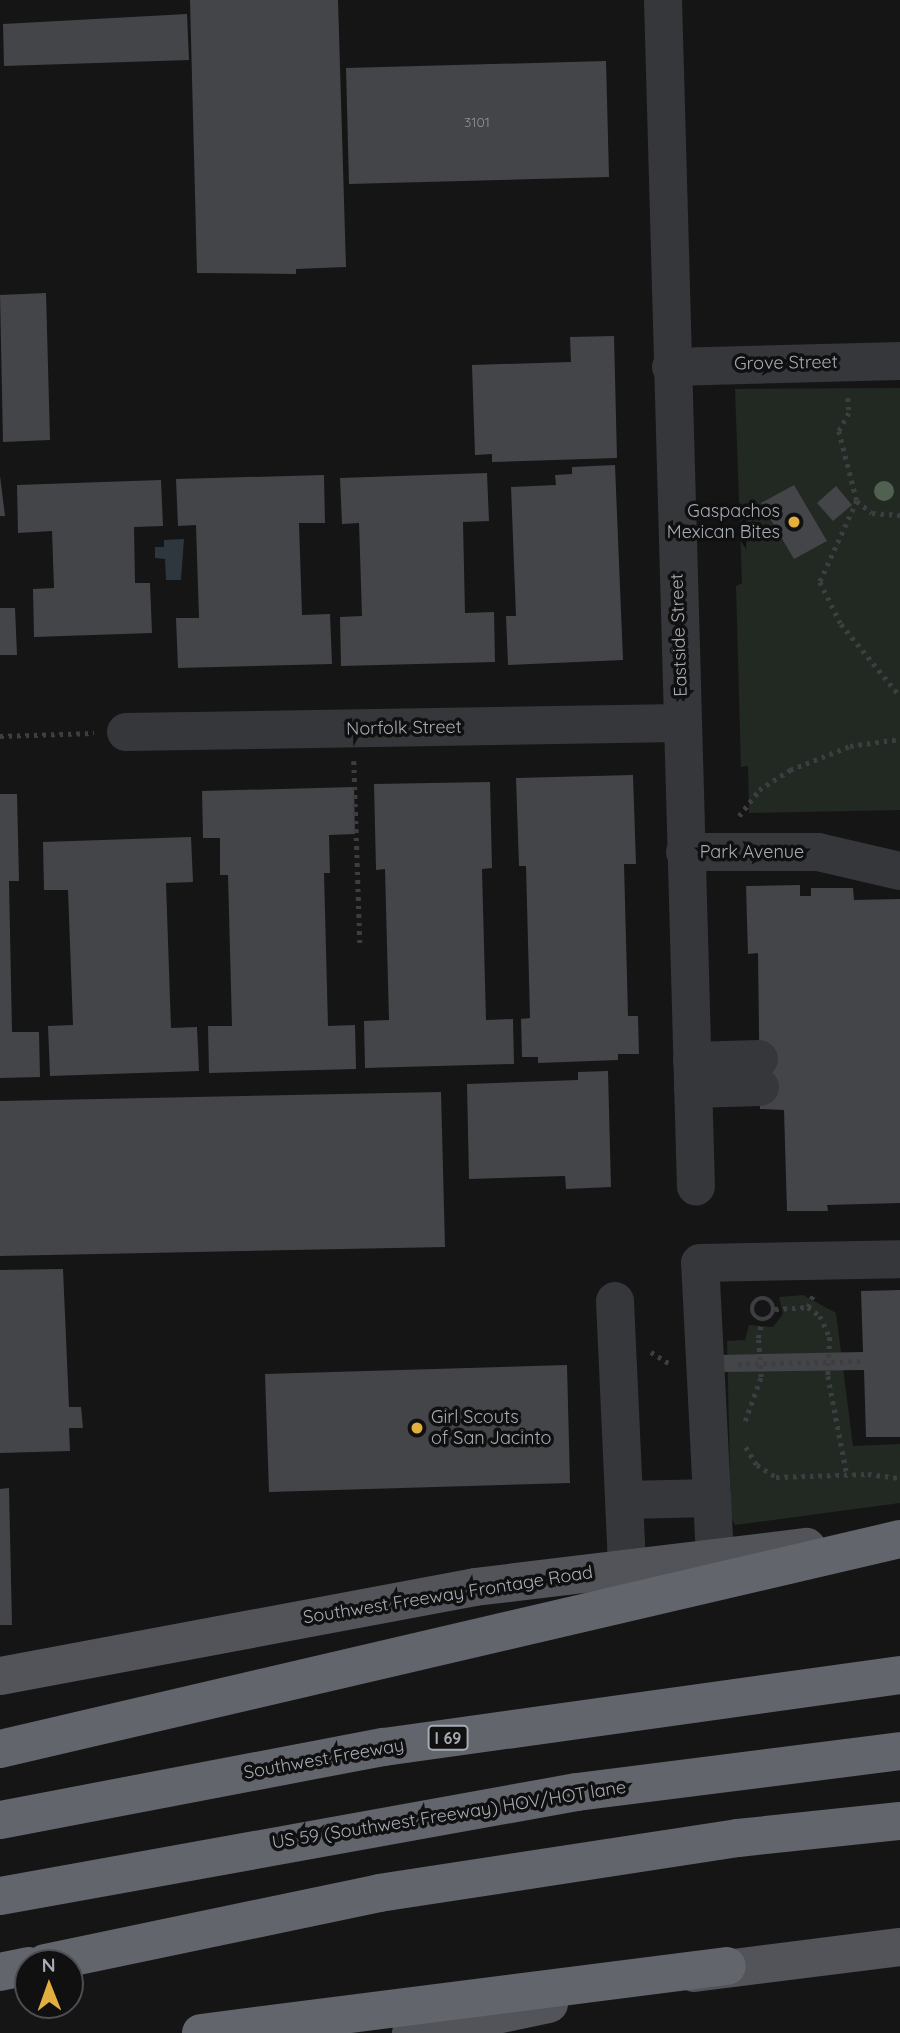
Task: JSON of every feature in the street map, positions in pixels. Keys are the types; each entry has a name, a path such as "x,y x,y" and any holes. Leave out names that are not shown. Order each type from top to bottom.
{"highway":[{"path":"0,1749 900,1538"},
{"name":"Southwest Freeway","path":"0,1820 384,1747 900,1675"},
{"name":"US 59 (Southwest Freeway) HOV/HOT lane","path":"0,1896 577,1792 900,1751"},
{"path":"84,1955 379,1893 738,1838 900,1821"},
{"path":"201,2033 727,1966"}],"main road":[{"name":"Southwest Freeway Frontage Road","path":"0,1676 385,1603 627,1567 900,1538"},
{"path":"411,2033 727,1966 900,1947"}],"street":[{"name":"Eastside Street","path":"663,0 671,367 696,1186"},
{"name":"Grove Street","path":"671,367 900,361"},
{"name":"Norfolk Street","path":"127,732 681,723"},
{"name":"Park Avenue","path":"685,852 818,852 900,871"},
{"path":"693,1075 759,1073"},
{"path":"715,1557 700,1263 900,1259"},
{"path":"615,1301 627,1567"},
{"path":"625,1500 712,1498"}],"path":[{"path":"847,362 849,413 838,431 857,502 872,513 900,515"},
{"path":"857,502 820,582 841,624 900,696"},
{"path":"353,729 360,946"},
{"path":"0,736 127,732"},
{"path":"739,850 739,816 759,790 827,754 900,739"},
{"path":"762,1321 752,1314 752,1306 766,1298 773,1302 774,1313 762,1321 758,1338 761,1377 744,1425 749,1455 776,1477 847,1475 900,1478"},
{"path":"808,1307 820,1316 830,1336 828,1376 847,1475"}],"shaded area":[{"path":"900,388 900,810 749,813 748,766 741,767 736,586 742,583 735,389"},
{"path":"184,539 181,580 166,580 165,559 155,558 155,547 164,547 164,540"},
{"path":"803,1295 836,1313 853,1446 900,1444 900,1503 735,1525 731,1517 727,1341 745,1340 749,1325 773,1327 783,1314 779,1297"}],"building":[{"path":"190,0 338,0 346,267 296,269 296,274 197,273"},
{"path":"187,14 189,60 4,66 3,24"},
{"path":"606,61 609,177 349,184 346,68"},
{"path":"46,293 50,440 3,442 0,295"},
{"path":"614,336 617,458 492,462 492,454 475,455 472,365 571,362 570,337"},
{"path":"615,465 623,660 508,665 506,616 516,616 511,487 556,485 555,475 572,474 572,467"},
{"path":"487,473 489,521 463,522 465,613 494,612 495,662 341,666 340,617 362,616 359,523 342,524 340,478"},
{"path":"324,475 325,523 299,523 302,615 330,614 332,664 178,668 176,618 199,618 196,525 178,526 176,479"},
{"path":"0,476 5,516 0,516"},
{"path":"161,480 163,526 134,527 135,583 150,583 152,633 34,637 33,589 54,588 52,531 18,533 17,485"},
{"name":"Gaspachos Mexican Bites","path":"794,485 827,541 794,559 761,503"},
{"path":"836,486 852,505 833,521 817,503"},
{"path":"0,608 15,608 17,655 0,655"},
{"path":"633,775 636,864 624,864 628,1016 638,1016 639,1054 618,1054 618,1060 538,1063 538,1057 522,1057 521,1019 530,1018 526,866 519,866 516,778"},
{"path":"490,782 492,868 482,869 486,1020 513,1019 514,1064 365,1068 364,1021 389,1020 385,869 376,870 374,784"},
{"path":"354,787 355,834 329,835 330,873 324,873 328,1026 355,1025 356,1069 209,1073 208,1026 232,1026 228,875 220,875 220,838 203,838 202,791"},
{"path":"0,794 17,794 19,881 9,881 12,1032 39,1032 40,1077 0,1078"},
{"path":"191,837 193,882 166,883 171,1028 197,1027 199,1071 50,1076 48,1026 73,1025 68,890 44,890 43,842"},
{"path":"800,885 800,896 811,896 811,888 853,888 854,900 900,899 900,1203 827,1205 828,1211 787,1211 784,1110 760,1109 758,953 748,954 746,886"},
{"path":"608,1071 611,1187 566,1189 565,1176 469,1179 467,1084 578,1080 578,1072"},
{"path":"441,1092 445,1247 0,1256 0,1101"},
{"path":"63,1269 69,1407 81,1407 83,1428 69,1428 70,1451 0,1453 0,1270"},
{"path":"900,1290 900,1437 866,1437 864,1370 720,1372 720,1355 863,1352 861,1291"},
{"name":"Girl Scouts of San Jacinto","path":"567,1365 570,1483 269,1492 265,1374"},
{"path":"9,1488 12,1625 0,1625 0,1489"}],"place":[{"name":"Gaspachos Mexican Bites","path":"794,522"},
{"name":"Girl Scouts of San Jacinto","path":"417,1428"}]}
